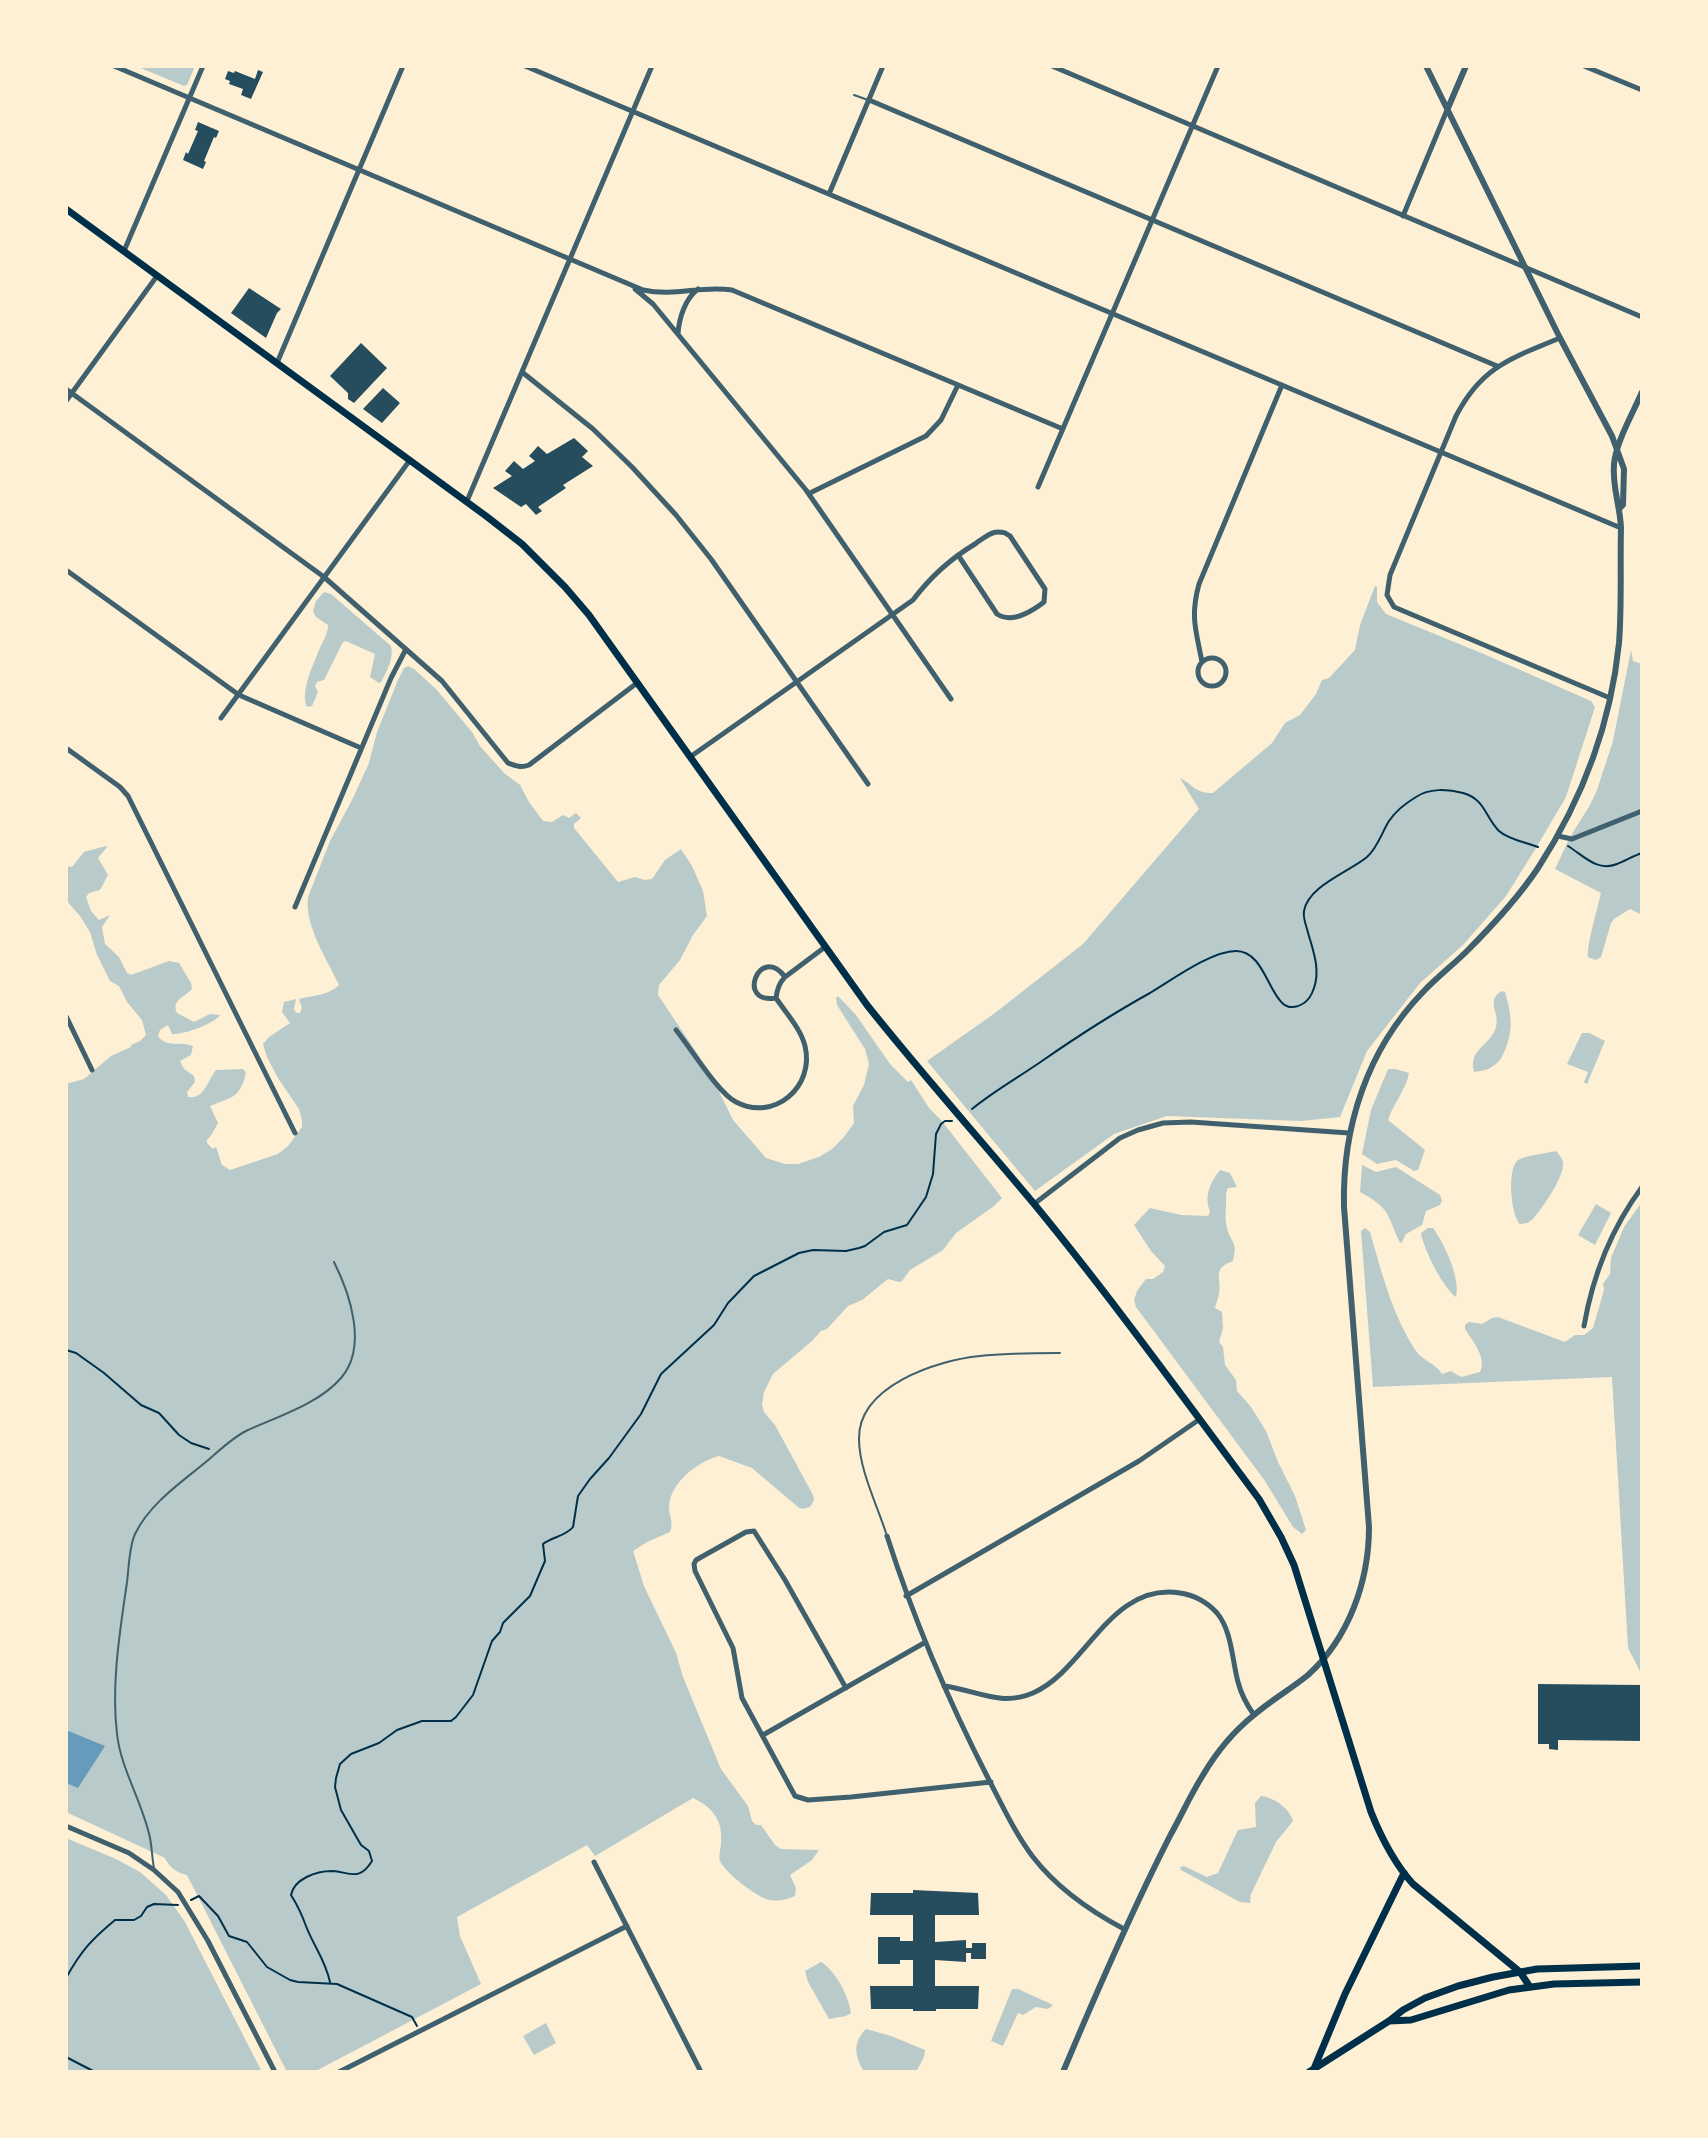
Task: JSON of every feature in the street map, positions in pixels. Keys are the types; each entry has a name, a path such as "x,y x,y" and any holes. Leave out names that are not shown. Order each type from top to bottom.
{"main road":[{"path":"66,209 467,501 522,544 589,615 825,947 913,1064 1034,1204 1259,1499 1281,1537 1299,1580 1371,1812 1386,1845 1404,1873 1423,1893 1520,1972 1530,1987"},
{"path":"1312,2071 1351,1981 1404,1873"},
{"path":"1312,2071 1403,2010 1458,1986 1537,1969 1642,1966"},
{"path":"1389,2021 1411,2020 1509,1990 1554,1984 1642,1982"}],"street":[{"path":"114,66 625,283 659,293 710,288 732,290 1063,429"},
{"path":"124,252 203,66"},
{"path":"277,363 403,66"},
{"path":"525,66 1621,528"},
{"path":"467,501 652,66"},
{"path":"829,194 883,66"},
{"path":"1052,66 1642,317"},
{"path":"1074,75 1078,66"},
{"path":"1038,487 1218,66"},
{"path":"1063,2072 1124,1929 1204,1773 1254,1715 1293,1687 1323,1659 1344,1628 1356,1601 1365,1572 1368,1544 1344,1207 1349,1133 1366,1081 1395,1027 1422,992 1505,911 1558,836 1589,769 1610,698 1621,613 1619,509 1623,505 1624,469 1602,416 1560,338 1426,66"},
{"path":"1403,216 1466,66"},
{"path":"1584,66 1642,90"},
{"path":"869,100 1497,366"},
{"path":"66,401 69,391 157,276"},
{"path":"625,283 653,304 809,494 951,699"},
{"path":"678,335 685,306 698,289"},
{"path":"1560,338 1497,366 1465,401 1390,575 1388,600 1394,607 1610,698"},
{"path":"522,372 593,429 663,501 711,559 868,784"},
{"path":"809,494 926,436 941,420 958,385"},
{"path":"1202,662 1216,658 1223,663 1226,672 1223,680 1211,686 1203,682 1198,670 1202,662 1193,621 1194,603 1199,584 1282,385"},
{"path":"69,391 324,577 449,689 508,763 521,767 529,765 637,683"},
{"path":"1617,451 1642,392"},
{"path":"221,718 410,460"},
{"path":"690,757 913,600 927,580 958,555 994,532 1007,534 1045,589 1044,602 1010,619 1001,617 958,555"},
{"path":"66,570 239,695 361,748"},
{"path":"295,907 406,649"},
{"path":"66,748 128,796 295,1133"},
{"path":"1558,836 1572,839 1642,811"},
{"path":"676,1030 734,1102 750,1107 782,1103 798,1087 807,1060 801,1035 776,998 779,983 825,947"},
{"path":"776,998 769,1000 756,992 753,985 755,977 766,967 773,967 785,977"},
{"path":"66,1016 92,1070"},
{"path":"1034,1204 1113,1142 1134,1131 1163,1123 1191,1122 1349,1133"},
{"path":"1584,1326 1602,1256 1620,1219 1642,1187"},
{"path":"906,1596 1139,1461 1200,1419"},
{"path":"846,1688 754,1531 746,1532 696,1560 695,1571 733,1648 742,1698 793,1793 804,1800 991,1782"},
{"path":"887,1536 924,1643 1017,1832 1040,1865 1082,1904 1124,1929"},
{"path":"944,1686 996,1699 1017,1698 1032,1693 1058,1677 1105,1624 1121,1611 1151,1595 1176,1592 1205,1603 1222,1620 1240,1691 1254,1715"},
{"path":"763,1735 924,1643"},
{"path":"66,1826 129,1853 173,1886 208,1941 275,2072"},
{"path":"594,1862 701,2072"},
{"path":"339,2072 627,1926"}],"lane":[{"path":"854,95 869,100"},
{"path":"154,1870 150,1838 117,1735 116,1666 134,1536 150,1511 171,1490 237,1437 322,1394 341,1379 354,1348 354,1321 344,1281 334,1262"},
{"path":"887,1536 861,1461 858,1438 862,1420 873,1400 906,1379 945,1363 978,1356 1060,1353"}],"path":[{"path":"972,1109 1121,1008 1224,952 1240,950 1252,957 1262,967 1274,993 1284,1005 1293,1007 1304,1003 1313,991 1317,970 1304,918 1307,903 1323,885 1355,867 1374,851 1390,821 1418,795 1433,791 1464,793 1478,800 1504,835 1538,847"},
{"path":"1567,846 1593,864 1603,867 1642,853"},
{"path":"330,1982 323,1958 291,1895 301,1880 317,1873 334,1871 351,1875 363,1872 372,1861 369,1851 361,1845 341,1810 335,1787 340,1764 351,1754 379,1743 397,1730 422,1721 451,1721 456,1717 473,1695 492,1641 503,1623 530,1596 545,1561 543,1544 570,1531 575,1520 578,1496 641,1414 661,1374 714,1325 728,1303 754,1276 799,1253 859,1248 884,1232 907,1225 926,1197 933,1174 936,1134 941,1124 952,1121"},
{"path":"66,1350 76,1353 104,1373 141,1405 159,1413 179,1435 208,1448 214,1455"},
{"path":"66,1978 79,1954 115,1920 134,1920 154,1904 186,1903 199,1896 218,1916 229,1936 247,1942 267,1967 298,1982 330,1982 353,1989 412,2017 419,2031"},
{"path":"66,2057 95,2072"}],"shaded area":[{"path":"136,66 195,66 184,86"},
{"path":"1375,586 1377,602 1386,614 1591,701 1595,707 1566,797 1506,896 1463,945 1420,983 1367,1051 1340,1117 1301,1121 1167,1116 1114,1134 1035,1191 927,1061 1083,944 1199,809 1180,778 1198,790 1213,793 1272,743 1285,723 1300,715 1322,680 1329,678 1355,650 1360,625"},
{"path":"324,592 331,594 391,646 392,655 379,683 370,677 375,654 343,642 324,680 315,686 318,692 312,706 307,707 305,694 308,678 328,628 313,611 316,601"},
{"path":"1631,650 1633,661 1642,664 1642,915 1630,909 1614,919 1601,957 1596,960 1588,957 1588,952 1601,893 1555,869 1597,790 1613,741"},
{"path":"408,666 436,689 480,746 504,773 520,785 543,821 552,822 563,815 569,818 576,813 581,818 574,828 618,882 635,877 652,879 665,860 681,849 703,891 707,916 680,960 659,985 658,995 709,1071 733,1120 766,1158 798,1164 819,1157 832,1149 854,1123 853,1106 864,1085 869,1064 865,1049 837,1005 838,996 856,1015 890,1064 908,1082 911,1080 929,1108 1002,1198 956,1233 943,1250 910,1270 902,1281 888,1279 862,1300 848,1306 827,1329 773,1374 764,1392 764,1412 775,1425 813,1495 810,1507 798,1507 752,1468 719,1456 694,1468 680,1481 669,1506 670,1532 633,1551 644,1586 676,1653 721,1769 748,1806 752,1821 761,1825 781,1849 819,1850 812,1860 790,1875 796,1888 795,1896 773,1901 750,1890 728,1872 719,1859 721,1834 718,1821 711,1810 693,1798 595,1856 587,1845 457,1917 460,1936 481,1984 314,2072 287,2072 187,1875 174,1869 165,1858 66,1812 66,1084 84,1079 111,1056 131,1047 146,1035 142,1020 119,986 110,981 90,932 66,900 66,866 72,867 84,852 106,846 98,858 108,875 100,890 86,897 91,911 99,920 110,915 102,927 105,944 131,975 169,961 179,963 192,989 177,1002 177,1013 194,1022 210,1014 220,1015 205,1025 183,1033 172,1034 168,1025 160,1030 158,1036 165,1042 193,1046 191,1055 180,1061 184,1069 194,1076 195,1082 187,1092 188,1097 202,1092 216,1070 243,1069 246,1073 238,1092 210,1106 218,1123 207,1143 213,1149 216,1147 222,1165 230,1170 278,1154 302,1127 302,1120 263,1044 290,1023 282,1012 284,1002 296,999 294,1009 300,1013 299,999 325,993 339,985 309,919 308,897 330,841 369,763 377,732 398,680"},
{"path":"1505,992 1510,1014 1508,1043 1497,1063 1474,1072 1474,1058 1496,1027 1494,998"},
{"path":"1582,1033 1605,1041 1587,1084 1584,1082 1588,1072 1567,1064"},
{"path":"1388,1069 1409,1073 1388,1120 1425,1150 1418,1170 1414,1171 1396,1160 1377,1164 1362,1154 1371,1110"},
{"path":"1556,1151 1563,1163 1556,1184 1533,1219 1520,1224 1514,1212 1511,1193 1514,1166 1524,1158"},
{"path":"1362,1165 1376,1172 1396,1167 1440,1195 1442,1201 1426,1211 1422,1225 1406,1234 1400,1243 1383,1208 1360,1192"},
{"path":"1220,1170 1230,1173 1237,1187 1228,1188 1226,1193 1226,1224 1235,1250 1233,1261 1222,1267 1219,1274 1215,1308 1222,1312 1223,1328 1219,1342 1223,1347 1225,1365 1236,1380 1237,1391 1266,1431 1295,1496 1306,1530 1302,1534 1293,1527 1265,1481 1136,1307 1134,1300 1146,1279 1153,1279 1163,1272 1165,1266 1134,1225 1150,1208 1181,1215 1208,1216 1209,1190"},
{"path":"1642,1202 1642,1675 1628,1648 1612,1377 1373,1387 1361,1231 1365,1228 1370,1232 1391,1300 1415,1349 1442,1374 1451,1371 1461,1377 1480,1372 1482,1366 1478,1350 1465,1329 1469,1322 1482,1324 1498,1317 1565,1342 1593,1328 1603,1284 1610,1274 1611,1258 1624,1227"},
{"path":"1596,1204 1611,1213 1595,1245 1578,1235"},
{"path":"1433,1228 1450,1261 1456,1281 1456,1297 1440,1277 1426,1249 1421,1233"},
{"path":"1261,1796 1281,1804 1293,1821 1276,1842 1251,1894 1250,1903 1240,1902 1181,1870 1180,1867 1184,1866 1207,1877 1218,1873 1238,1830 1256,1827 1255,1803"},
{"path":"66,1838 140,1872 166,1895 185,1922 262,2072 66,2072"},
{"path":"821,1962 836,1977 844,1992 851,2013 846,2016 829,2019 808,1982 805,1971"},
{"path":"1012,1989 1053,2005 1048,2009 1036,2007 1023,2015 1018,2013 1003,2046 991,2041"},
{"path":"546,2023 556,2043 534,2055 523,2036"},
{"path":"866,2029 925,2050 916,2072 864,2072 856,2050"}],"water":[{"path":"66,1730 105,1746 78,1788 66,1783"}],"building":[{"path":"258,70 263,72 251,99 241,95 243,89 229,84 230,81 225,79 228,71 235,71 255,79"},
{"path":"198,122 219,131 203,169 183,160 198,131 195,130"},
{"path":"249,288 281,309 266,338 231,313"},
{"path":"361,343 387,368 354,403 330,376"},
{"path":"383,388 400,403 382,423 363,409"},
{"path":"574,438 588,451 582,457 593,466 563,485 566,488 538,507 542,511 536,515 526,504 521,507 493,488 512,476 505,471 514,461 523,469 535,461 529,456 538,446 547,454"},
{"path":"1538,1684 1642,1685 1642,1741 1558,1740 1558,1750 1549,1749 1549,1744 1538,1744"},
{"path":"913,1890 978,1893 979,1915 935,1915 935,1942 966,1940 966,1948 972,1948 972,1943 986,1943 986,1959 971,1959 971,1953 966,1953 966,1962 935,1960 935,1986 979,1986 978,2009 871,2009 870,1986 913,1986 913,1960 900,1960 900,1964 878,1964 878,1937 900,1937 900,1941 913,1941 913,1915 870,1915 871,1893 913,1893"}]}
